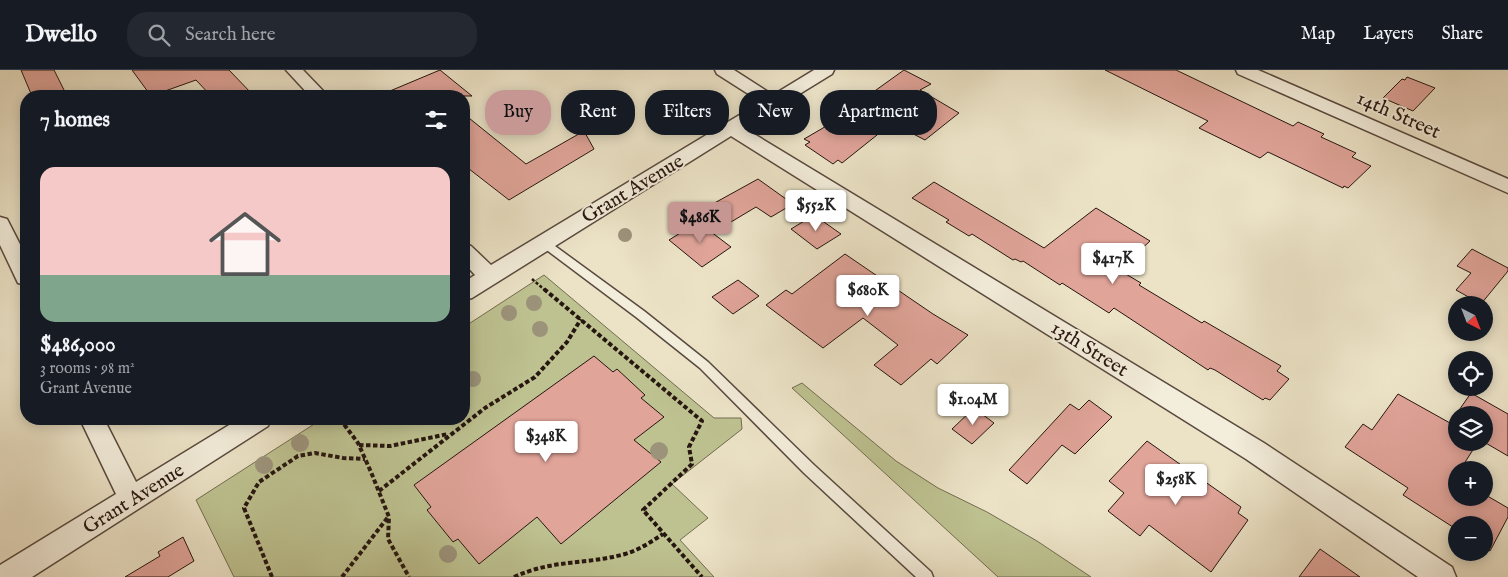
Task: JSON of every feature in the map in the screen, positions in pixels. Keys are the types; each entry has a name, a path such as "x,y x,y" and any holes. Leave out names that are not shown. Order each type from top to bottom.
{"street":[{"path":"294,70 313,90"},
{"path":"724,70 755,90"},
{"name":"Grant Avenue","path":"793,90 826,70"},
{"name":"14th Street","path":"1244,70 1508,187"},
{"name":"Grant Avenue","path":"470,288 739,123"},
{"name":"13th Street","path":"731,128 1256,451 1442,577"},
{"path":"0,224 20,265"},
{"path":"470,257 489,276"},
{"path":"95,425 131,498"},
{"name":"Grant Avenue","path":"7,577 249,425"}],"lane":[{"path":"544,242 704,365 809,469 926,577"}],"path":[{"path":"512,262 702,421 689,447 692,464 643,510 702,577"},
{"path":"470,419 535,377 567,342 581,319"},
{"path":"344,425 365,459 379,491 388,517 388,540 409,577"},
{"path":"379,491 463,425"},
{"path":"358,446 390,446 451,434"},
{"path":"272,577 244,508 259,482 298,456 315,453 343,458 365,459"},
{"path":"342,577 388,517"},
{"path":"514,577 529,568 624,556 650,546 664,534"}],"green space":[{"path":"544,275 714,418 741,418 742,429 672,484 708,518 680,540 714,577 234,577 196,500 313,425 470,425 470,323"},
{"path":"802,383 896,461 938,488 987,512 1037,541 1091,577 998,577 792,388"}],"building":[{"path":"21,70 54,70 64,90 29,90"},
{"path":"132,70 229,70 248,90 205,90 196,80 168,90 147,90"},
{"path":"440,70 465,90 392,90"},
{"path":"904,70 931,84 920,90 876,90"},
{"path":"1105,70 1176,70 1293,126 1298,122 1324,134 1321,137 1356,153 1352,157 1371,166 1348,188 1344,186 1343,188 1268,152 1260,158 1199,128 1208,121"},
{"path":"1407,77 1435,88 1413,111 1383,98 1402,79 1405,80"},
{"path":"937,100 959,113 937,130"},
{"path":"470,119 485,131 485,135 490,135 526,164 577,135 586,135 594,149 509,200 470,170"},
{"path":"820,130 820,135 877,135 842,163 838,160 833,164 805,145 810,142 804,139"},
{"path":"915,135 931,135 925,140"},
{"path":"758,179 793,204 771,217 756,207 721,228 700,211"},
{"path":"934,182 1044,248 1096,208 1150,241 1119,270 1141,283 1139,285 1202,323 1204,321 1281,366 1277,371 1289,379 1270,400 1265,398 1263,400 1215,370 1210,368 1208,370 1114,308 1109,313 1023,261 1013,260 972,234 969,236 946,222 949,220 912,198"},
{"path":"814,215 841,234 817,249 791,229"},
{"path":"698,222 731,247 702,267 669,240"},
{"path":"1472,249 1508,268 1508,271 1488,296 1467,296 1456,290 1471,273 1457,266"},
{"path":"845,254 933,314 968,335 937,364 931,359 901,385 874,365 898,345 863,318 823,348 766,305 786,290 792,294"},
{"path":"738,280 759,296 733,314 712,297"},
{"path":"594,356 613,372 617,369 645,395 641,398 664,417 634,440 661,462 561,544 537,517 479,564 458,539 453,542 427,510 431,507 414,485"},
{"path":"1398,394 1448,422 1448,451 1472,451 1466,461 1448,461 1448,506 1493,506 1493,499 1508,508 1508,517 1493,545 1493,516 1448,516 1448,524 1403,495 1408,488 1345,447 1363,424 1372,430"},
{"path":"1469,396 1476,396 1508,414 1508,456 1493,447 1493,406 1462,406"},
{"path":"1089,400 1112,417 1075,454 1062,445 1027,484 1009,470 1070,404 1079,410"},
{"path":"974,408 994,423 972,444 952,429"},
{"path":"1147,441 1241,507 1238,513 1248,520 1211,572 1149,525 1140,536 1108,511 1124,493 1109,481"},
{"path":"183,537 194,561 168,577 125,577 160,556 158,552"},
{"path":"1320,549 1360,577 1299,577"}]}
